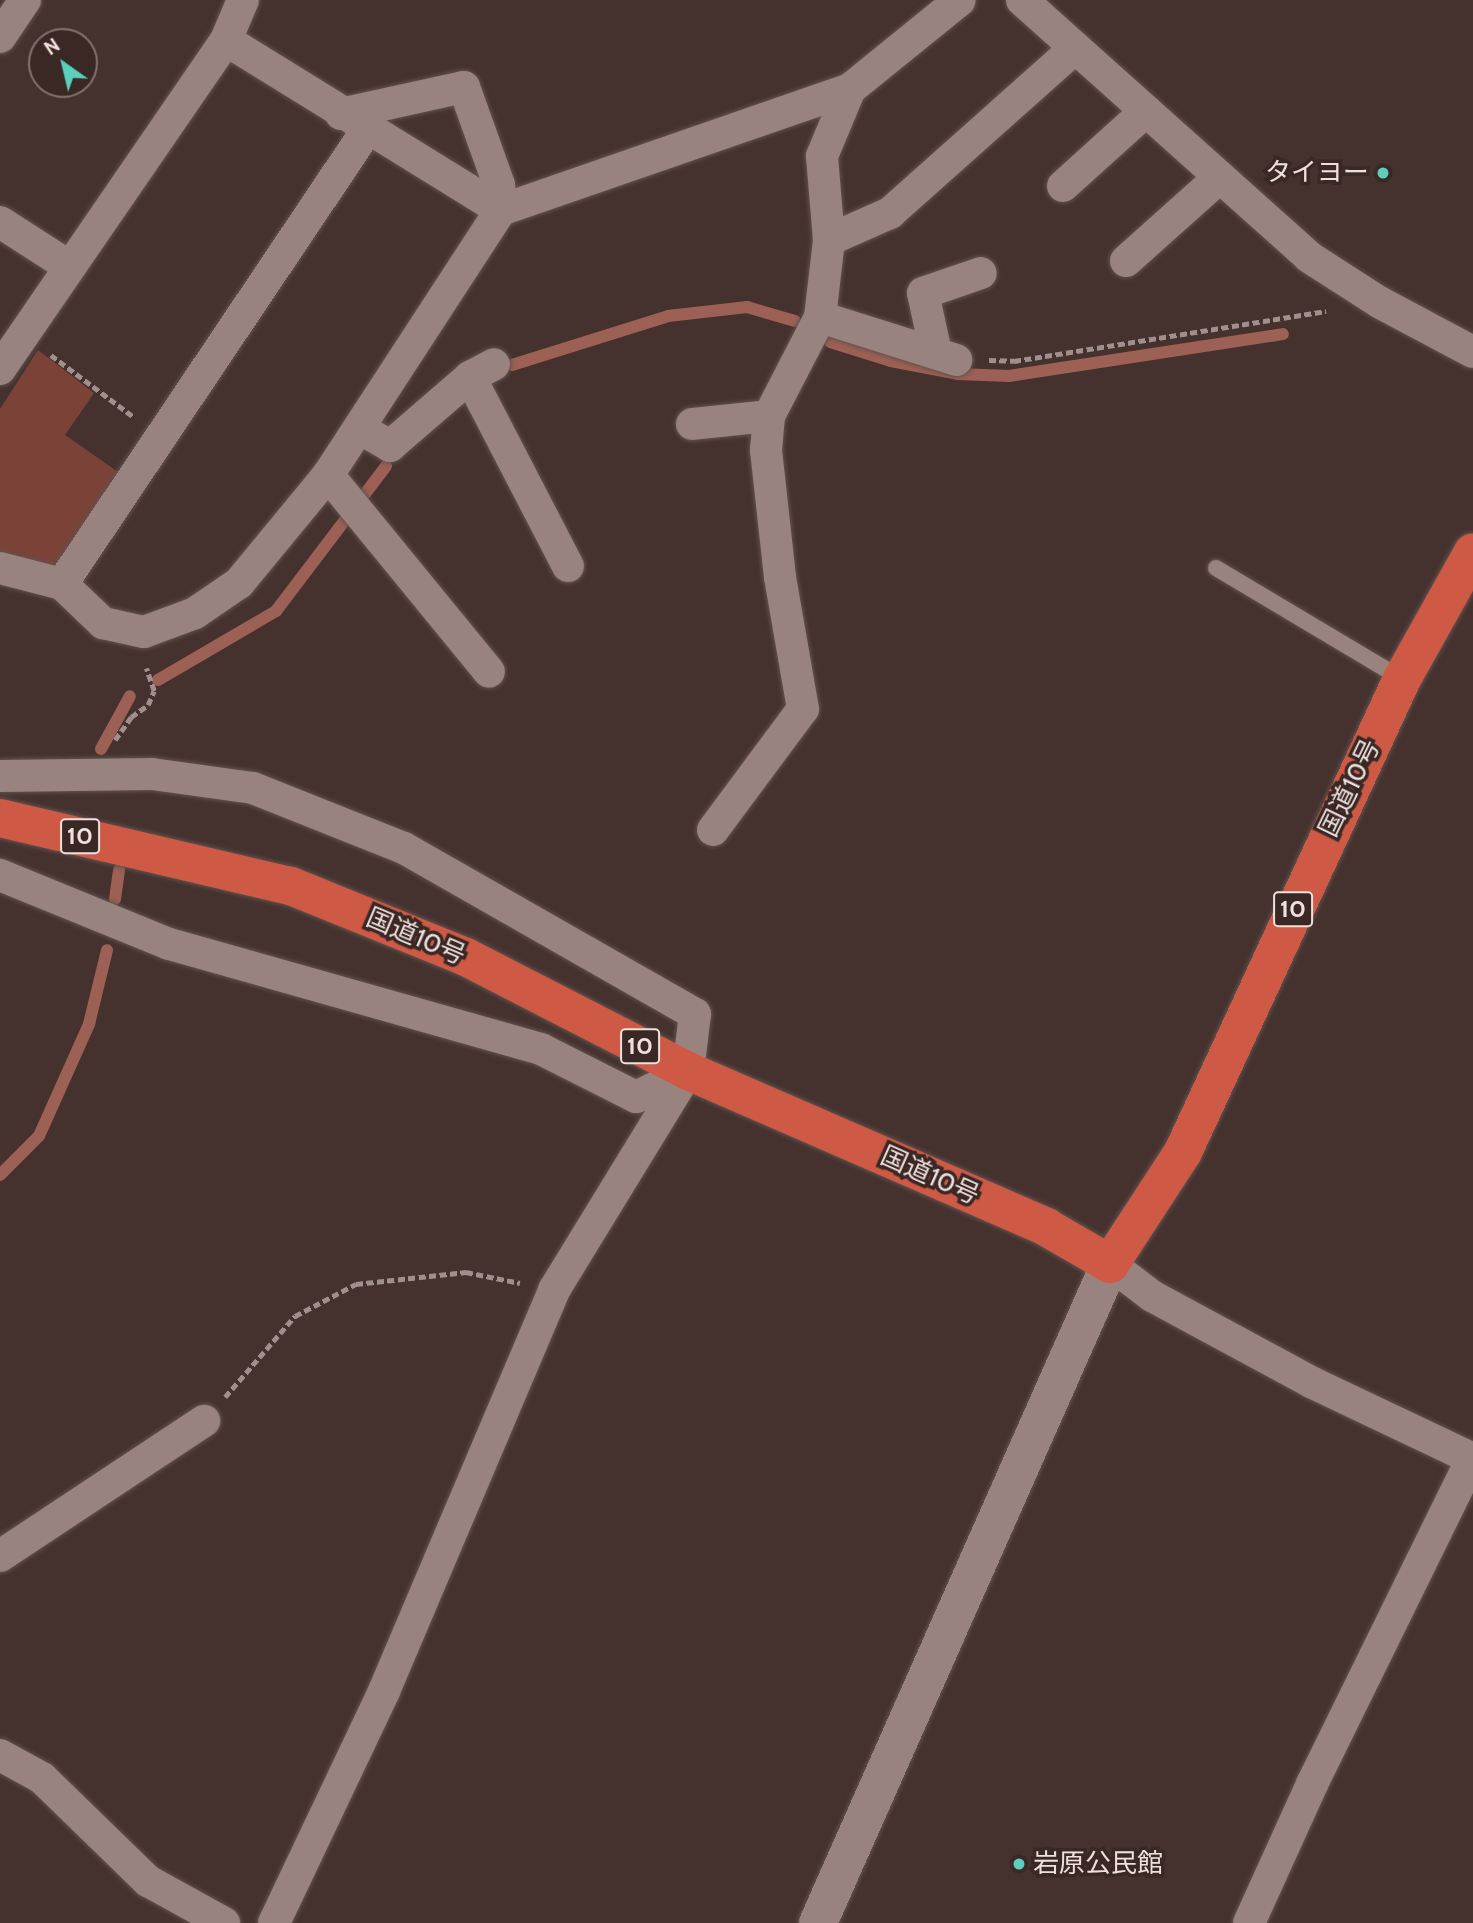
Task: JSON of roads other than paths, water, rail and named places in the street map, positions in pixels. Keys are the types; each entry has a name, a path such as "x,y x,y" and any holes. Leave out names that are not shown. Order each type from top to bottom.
{"highway":[{"name":"国道10号","path":"0,818 291,886 466,957 688,1071 1046,1227 1110,1264 1183,1152 1402,679 1473,552"}],"street":[{"path":"0,37 25,0"},
{"path":"0,369 67,265 226,40 243,0"},
{"path":"501,210 850,89 960,0"},
{"path":"1022,0 1309,257 1379,302 1473,352"},
{"path":"226,40 354,122 501,210"},
{"path":"830,240 890,213 1075,48"},
{"path":"0,568 62,584 103,623 144,632 195,613 239,583 328,475 501,210 499,185 464,87 354,122 161,437 62,584"},
{"path":"713,830 803,709 779,564 766,450 769,416 820,317 830,240 822,156 850,89"},
{"path":"1063,186 1146,111"},
{"path":"1126,261 1220,177"},
{"path":"0,222 67,265"},
{"path":"820,317 946,357 923,293 981,273"},
{"path":"359,428 390,446 482,371 568,566"},
{"path":"692,424 769,416"},
{"path":"328,475 489,672"},
{"path":"0,776 152,774 253,788 404,848 695,1014 688,1071 554,1290 384,1691 275,1923"},
{"path":"0,875 86,914 169,944 541,1049 636,1097 688,1071"},
{"path":"818,1923 1110,1264 1152,1296 1301,1376 1473,1458 1311,1784 1249,1923"},
{"path":"0,1556 204,1421"},
{"path":"0,1755 42,1778 148,1881 224,1923"}],"lane":[{"path":"1216,568 1402,679"}],"waterway":[{"path":"512,365 668,316 747,307 795,321"},
{"path":"830,342 891,361 958,374 1009,376 1283,334"},
{"path":"158,680 276,611 386,466"},
{"path":"101,749 130,696"},
{"path":"115,899 119,870"},
{"path":"0,1175 39,1136 89,1024 107,950"}],"place":[{"name":"タイヨー","path":"1383,173"},
{"name":"岩原公民館","path":"1019,1864"}]}
